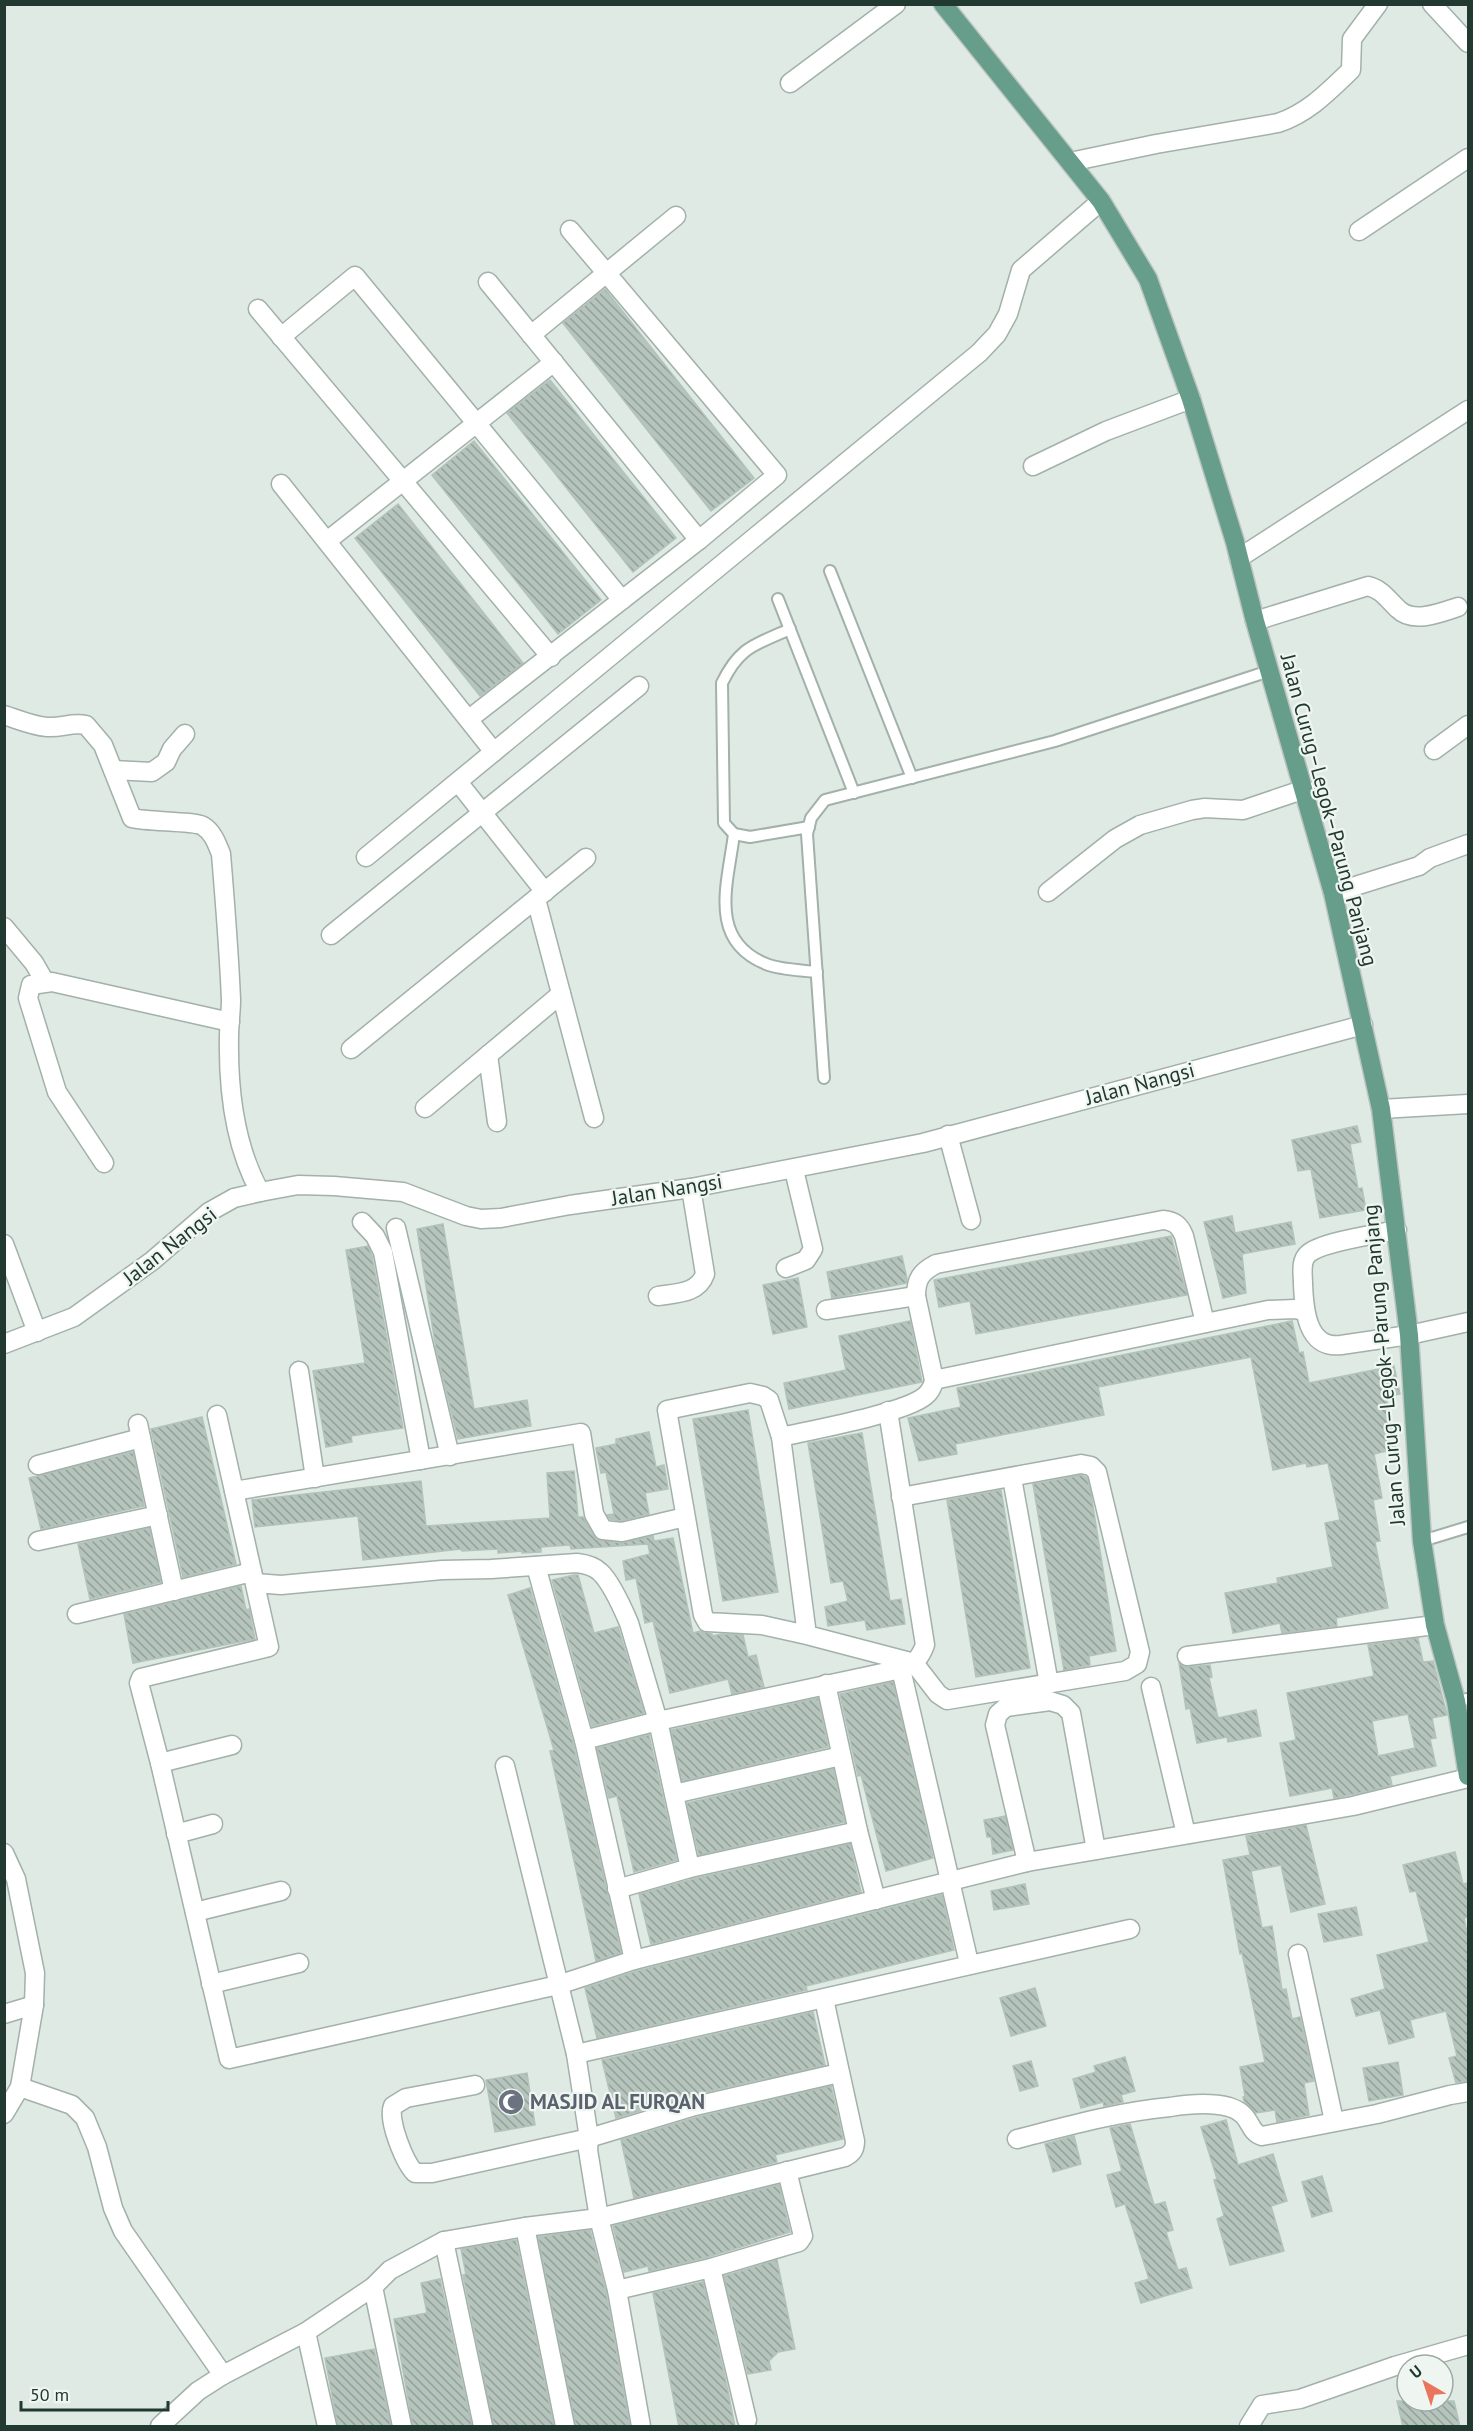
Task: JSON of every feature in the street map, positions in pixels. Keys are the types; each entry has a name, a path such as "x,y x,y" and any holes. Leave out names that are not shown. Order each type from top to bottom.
{"main road":[{"name":"Jalan Curug–Legok–Parung Panjang","path":"943,4 1101,201 1148,279 1191,399 1239,558 1333,893 1381,1110 1409,1335 1422,1542 1435,1625 1462,1700 1468,1777"}],"street":[{"path":"790,83 896,4"},
{"path":"1070,162 1156,144 1278,123 1296,117 1324,97 1351,70 1352,39 1378,4"},
{"path":"1431,4 1468,43"},
{"path":"1359,231 1468,158"},
{"path":"366,858 979,353 997,334 1008,315 1021,270 1101,201"},
{"path":"531,335 676,216"},
{"path":"469,719 699,540 777,475 570,230"},
{"path":"281,337 355,276 622,600"},
{"path":"488,282 699,540"},
{"path":"258,309 551,657"},
{"path":"327,541 554,362"},
{"path":"1033,466 1106,431 1191,399"},
{"path":"1239,558 1468,410"},
{"path":"281,484 494,752"},
{"path":"1255,621 1368,586 1380,590 1400,612 1413,617 1458,607"},
{"path":"331,935 639,686"},
{"path":"4,715 33,725 48,727 71,723 86,725 103,745 132,818 146,822 202,825 217,843 221,854 228,954 232,1094 242,1154 260,1192"},
{"path":"1434,750 1468,725"},
{"path":"113,770 152,772 166,762 172,749 185,734"},
{"path":"458,782 541,895 561,994 594,1118"},
{"path":"1048,892 1115,839 1140,825 1205,808 1243,810 1305,789"},
{"path":"1333,893 1419,866 1430,858 1468,844"},
{"path":"351,1049 586,858"},
{"path":"4,927 34,963 45,982"},
{"path":"104,1163 57,1092 28,998 31,985 45,982 230,1022"},
{"path":"425,1108 561,994"},
{"name":"Jalan Nangsi","path":"4,1344 74,1317 152,1261 208,1212 234,1198 298,1185 334,1186 403,1192 466,1216 481,1219 501,1218 794,1170 922,1143 1363,1025"},
{"path":"488,1055 497,1122"},
{"path":"1381,1110 1468,1104"},
{"path":"948,1135 971,1220"},
{"path":"786,1268 806,1260 813,1249 794,1170"},
{"path":"658,1296 690,1291 700,1284 705,1274 691,1188"},
{"path":"781,1437 888,1411 925,1397 934,1380 916,1296 916,1284 920,1275 936,1264 1163,1220 1171,1221 1181,1229 1205,1323"},
{"path":"362,1222 375,1236 383,1252 436,1458"},
{"path":"396,1228 436,1458"},
{"path":"1397,1230 1322,1246 1307,1255 1303,1263 1304,1311 1319,1340 1332,1346 1409,1335 1468,1322"},
{"path":"4,1244 37,1332"},
{"path":"826,1310 916,1296"},
{"path":"934,1380 1268,1310 1304,1311"},
{"path":"299,1371 315,1478"},
{"path":"807,1635 781,1437 769,1400 750,1393 667,1410 703,1615 707,1622 762,1625 807,1635 908,1666 947,1700 1125,1671 1137,1664 1140,1652 1097,1472 1091,1466 1081,1464 901,1497"},
{"path":"584,1740 658,1721 908,1666 922,1653 925,1645 888,1411"},
{"path":"217,1415 268,1647 139,1680 229,2059 558,1985 634,1960 1027,1862 1353,1806 1468,1777"},
{"path":"38,1465 140,1431 174,1590"},
{"path":"234,1491 581,1433 594,1514 603,1530 622,1532 685,1517"},
{"path":"1012,1478 1049,1684"},
{"path":"38,1541 158,1515"},
{"path":"77,1614 174,1590 253,1577 281,1585 451,1570 577,1563 586,1565 600,1572 626,1616 658,1721 690,1868"},
{"path":"536,1566 584,1740 634,1960"},
{"path":"1187,1656 1435,1625"},
{"path":"908,1666 969,1963"},
{"path":"826,1684 858,1831 876,1900"},
{"path":"1151,1687 1186,1834"},
{"path":"1027,1862 995,1725 998,1714 1006,1707 1050,1701 1063,1705 1071,1713 1096,1850"},
{"path":"160,1763 232,1744"},
{"path":"674,1794 841,1756"},
{"path":"505,1766 576,2054 599,2218 617,2290 641,2427"},
{"path":"176,1834 213,1824"},
{"path":"617,1889 690,1868 858,1831"},
{"path":"4,1853 16,1880 35,1973 34,2005 20,2087 4,2114"},
{"path":"195,1912 281,1891"},
{"path":"576,2054 824,1999 969,1963 1130,1929"},
{"path":"1298,1954 1334,2121"},
{"path":"211,1984 299,1963"},
{"path":"160,2427 182,2404 223,2375 306,2332 373,2287 390,2270 444,2241 525,2227 599,2218 845,2157 855,2148 824,1999"},
{"path":"4,2014 34,2005"},
{"path":"476,2085 406,2098 393,2106 391,2119 406,2162 415,2173 432,2173 589,2138 695,2106 839,2073"},
{"path":"20,2087 72,2105 85,2118 97,2147 112,2208 123,2231 223,2375"},
{"path":"1017,2139 1115,2114 1193,2104 1218,2105 1241,2112 1246,2116 1255,2133 1262,2136 1377,2114 1450,2094 1468,2092"},
{"path":"617,2290 711,2268 802,2240 803,2236 787,2171"},
{"path":"525,2227 565,2427"},
{"path":"444,2241 483,2427"},
{"path":"711,2268 747,2420"},
{"path":"373,2287 402,2427"},
{"path":"306,2332 327,2427"},
{"path":"1250,2427 1262,2406 1300,2399 1395,2366 1468,2345"}],"lane":[{"path":"830,571 912,778"},
{"path":"778,599 854,793"},
{"path":"790,629 746,649 731,664 722,683 724,823 734,834 750,837 809,827"},
{"path":"824,1078 807,834 811,818 825,800 1055,741 1269,671"},
{"path":"734,834 724,912 729,931 745,951 767,964 817,972"},
{"path":"1422,1542 1468,1527"}],"building":[{"path":"605,289 754,478 711,511 563,323"},
{"path":"550,380 676,538 633,572 507,413"},
{"path":"474,441 601,600 558,634 432,475"},
{"path":"398,504 523,663 480,696 355,538"},
{"path":"1357,1126 1361,1142 1350,1144 1358,1189 1362,1188 1366,1210 1320,1218 1311,1169 1298,1171 1292,1140"},
{"path":"1232,1216 1235,1233 1291,1222 1295,1244 1242,1254 1246,1293 1223,1298 1204,1222"},
{"path":"443,1224 474,1409 527,1400 531,1426 458,1439 436,1349 417,1229"},
{"path":"1171,1236 1187,1295 976,1334 970,1301 939,1307 934,1280"},
{"path":"368,1246 372,1256 403,1428 351,1436 352,1442 326,1447 313,1371 365,1363 346,1250"},
{"path":"902,1256 906,1283 832,1298 827,1272"},
{"path":"798,1278 807,1327 773,1334 763,1285"},
{"path":"910,1321 922,1382 789,1409 784,1383 846,1370 839,1336"},
{"path":"1292,1321 1299,1353 1303,1352 1309,1383 1394,1366 1400,1394 1386,1397 1396,1449 1374,1454 1382,1498 1373,1500 1380,1541 1375,1542 1388,1608 1336,1618 1337,1626 1282,1633 1280,1623 1233,1633 1225,1593 1278,1583 1277,1578 1333,1567 1325,1523 1340,1520 1328,1463 1307,1467 1306,1463 1273,1470 1251,1357 1098,1387 1104,1415 955,1444 957,1454 919,1461 908,1418 961,1407 957,1388"},
{"path":"748,1410 778,1592 723,1601 693,1419"},
{"path":"202,1417 236,1564 183,1577 151,1429"},
{"path":"649,1432 656,1467 664,1465 668,1489 645,1493 649,1514 621,1521 610,1519 607,1515 614,1514 606,1472 601,1473 596,1448 616,1444 616,1439"},
{"path":"862,1433 890,1601 901,1599 905,1624 867,1630 865,1620 828,1626 825,1607 848,1601 843,1581 831,1583 808,1443"},
{"path":"133,1452 144,1506 41,1529 29,1478"},
{"path":"574,1471 578,1517 583,1517 596,1539 621,1543 653,1536 654,1541 673,1538 693,1633 700,1631 712,1634 712,1636 743,1635 748,1657 756,1655 764,1687 732,1694 728,1679 670,1693 653,1621 645,1623 636,1578 626,1580 623,1561 650,1554 648,1544 571,1549 570,1545 541,1547 541,1552 522,1553 522,1551 498,1553 498,1549 462,1551 461,1549 363,1560 358,1516 255,1527 252,1500 421,1481 426,1526 550,1518 547,1473"},
{"path":"1081,1475 1087,1478 1091,1494 1116,1651 1089,1656 1090,1665 1064,1670 1033,1484"},
{"path":"1001,1490 1030,1668 976,1677 947,1500"},
{"path":"149,1528 161,1582 90,1599 78,1544"},
{"path":"578,1575 594,1633 618,1627 644,1713 592,1726 552,1580"},
{"path":"241,1586 246,1610 249,1609 255,1639 133,1663 124,1614"},
{"path":"530,1588 573,1743 621,1953 596,1961 550,1751 554,1750 508,1595"},
{"path":"1418,1638 1423,1662 1433,1661 1447,1715 1432,1718 1436,1738 1430,1739 1436,1766 1390,1776 1392,1785 1369,1791 1334,1798 1332,1788 1290,1796 1280,1743 1296,1740 1287,1693 1374,1676 1368,1645","holes":["1408,1714 1415,1748 1378,1756 1372,1721"]},
{"path":"1179,1663 1188,1667 1210,1665 1212,1677 1209,1678 1218,1718 1256,1710 1261,1736 1228,1742 1227,1737 1197,1743 1190,1708 1186,1709"},
{"path":"893,1682 933,1858 886,1871 861,1775 858,1776 840,1694"},
{"path":"818,1698 828,1747 682,1781 671,1730"},
{"path":"649,1735 677,1860 634,1872 617,1796 609,1798 597,1748"},
{"path":"833,1769 845,1822 699,1855 687,1803"},
{"path":"1005,1816 1013,1850 993,1854 991,1837 987,1837 984,1820"},
{"path":"1306,1825 1325,1904 1291,1912 1281,1865 1251,1871 1262,1928 1272,1926 1282,1990 1286,1989 1292,2019 1300,2017 1314,2081 1304,2083 1309,2115 1277,2122 1275,2110 1256,2113 1243,2097 1245,2096 1240,2067 1265,2062 1242,1953 1240,1954 1223,1860 1250,1855 1246,1836"},
{"path":"850,1844 861,1892 651,1944 639,1894 693,1879"},
{"path":"1455,1852 1463,1884 1468,1883 1468,1917 1464,1918 1468,1937 1468,2081 1456,2083 1449,2058 1457,2056 1446,2011 1410,2020 1414,2037 1389,2044 1380,2010 1356,2016 1351,1999 1385,1989 1377,1955 1429,1942 1416,1891 1410,1892 1403,1865"},
{"path":"1025,1884 1029,1904 994,1910 991,1891"},
{"path":"942,1895 954,1950 806,1986 807,1990 597,2038 585,1988 637,1971"},
{"path":"1356,1907 1362,1935 1324,1942 1318,1914"},
{"path":"1035,1988 1046,2026 1011,2036 1000,1998"},
{"path":"813,2012 825,2065 692,2095 616,2118 602,2060"},
{"path":"1125,2057 1135,2091 1121,2095 1123,2102 1104,2106 1103,2102 1081,2108 1073,2079 1096,2072 1094,2066"},
{"path":"1031,2061 1038,2086 1020,2091 1013,2066"},
{"path":"1398,2062 1403,2095 1369,2101 1363,2068"},
{"name":"MASJID AL FURQAN","path":"527,2073 535,2125 495,2132 486,2080"},
{"path":"831,2086 843,2139 775,2155 777,2162 634,2198 621,2140 698,2117"},
{"path":"1226,2120 1238,2165 1273,2154 1287,2201 1271,2206 1284,2251 1230,2265 1217,2219 1224,2216 1214,2180 1217,2179 1201,2127"},
{"path":"1130,2124 1154,2205 1165,2202 1173,2230 1166,2232 1178,2270 1186,2268 1192,2288 1141,2303 1135,2283 1149,2279 1125,2204 1116,2207 1107,2175 1122,2171 1110,2128"},
{"path":"1074,2136 1081,2164 1053,2172 1045,2144"},
{"path":"1322,2176 1332,2211 1312,2217 1302,2182"},
{"path":"779,2185 790,2232 708,2257 649,2271 648,2266 624,2272 613,2226"},
{"path":"590,2230 606,2292 630,2427 576,2427 538,2237"},
{"path":"516,2240 554,2427 494,2427 463,2275 466,2274 461,2249"},
{"path":"777,2260 795,2349 778,2352 769,2361 771,2370 748,2374 724,2276"},
{"path":"440,2279 472,2427 413,2427 394,2319 427,2313 421,2283"},
{"path":"703,2282 735,2427 679,2427 653,2293"},
{"path":"374,2349 391,2427 338,2427 325,2358"},
{"path":"1455,2405 1460,2427 1403,2427 1400,2413 1455,2413"}],"place":[{"name":"MASJID AL FURQAN","path":"511,2102"}]}
